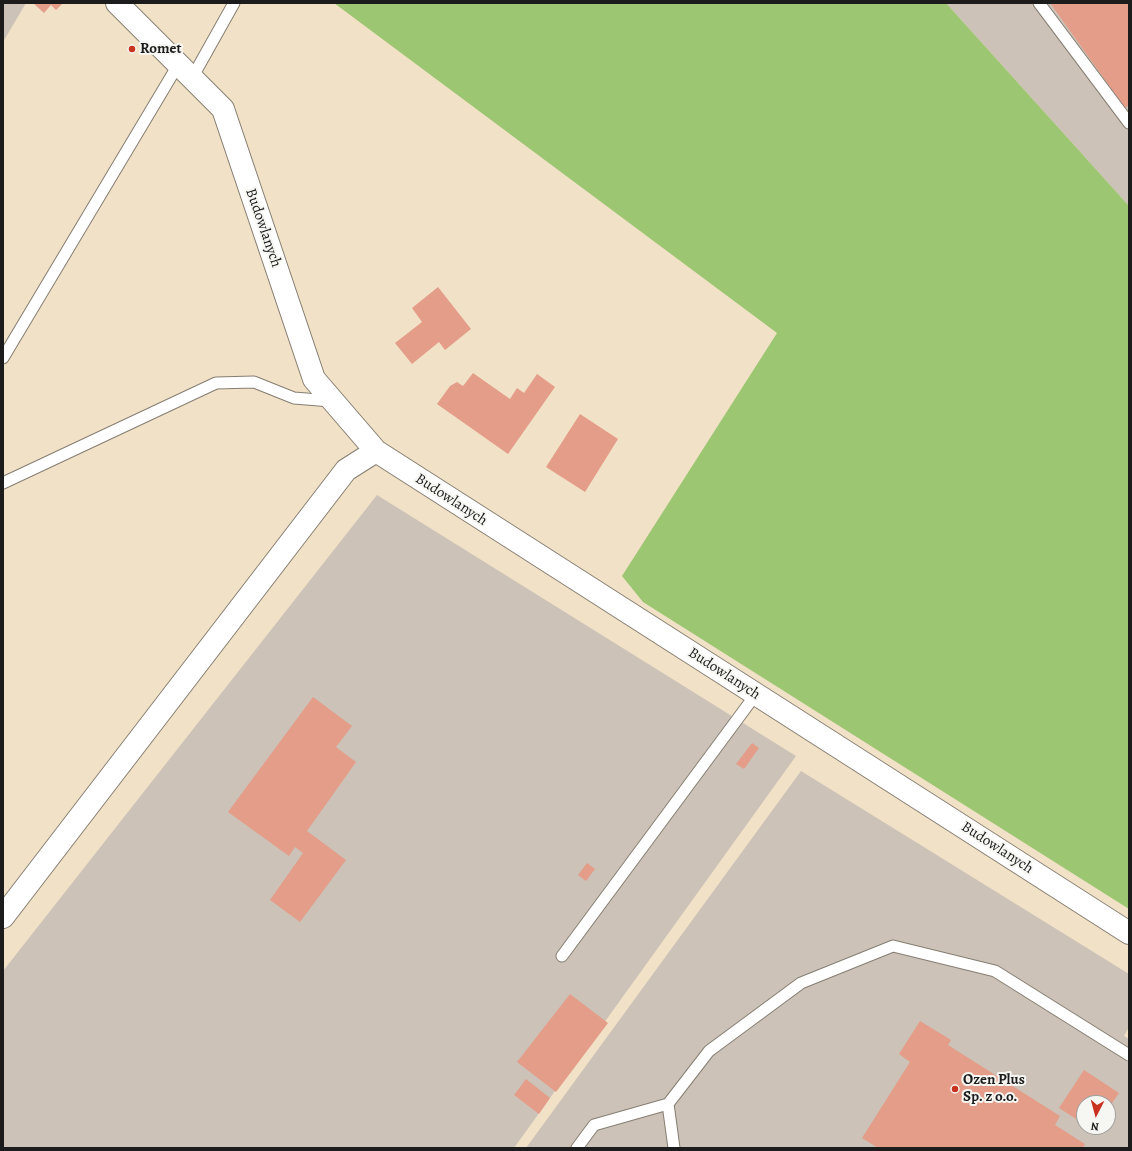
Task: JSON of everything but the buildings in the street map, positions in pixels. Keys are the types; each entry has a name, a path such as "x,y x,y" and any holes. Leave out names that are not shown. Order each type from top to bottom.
{"street":[{"name":"Budowlanych","path":"116,3 223,109 314,379 376,451 1129,932"},
{"path":"3,917 346,470 376,451"}],"lane":[{"path":"3,358 185,71 234,3"},
{"path":"1039,3 1129,123"},
{"path":"3,483 216,383 254,382 294,398 332,401"},
{"path":"562,956 756,694"},
{"path":"577,1148 594,1125 668,1104 709,1051 801,983 893,946 995,970 1129,1055"},
{"path":"668,1104 674,1148"}],"shaded area":[{"path":"3,3 26,3 3,42"},
{"path":"946,3 1129,3 1129,206"},
{"path":"377,495 796,756 514,1148 3,1148 3,971"},
{"path":"801,771 1129,974 1129,1027 1124,1036 1129,1039 1129,1148 526,1148"}],"green space":[{"path":"334,3 946,3 1129,206 1129,909 643,602 622,576 777,333"}],"place":[{"name":"Romet","path":"132,49"},
{"name":"Ozen Plus Sp. z o.o.","path":"955,1089"}]}
